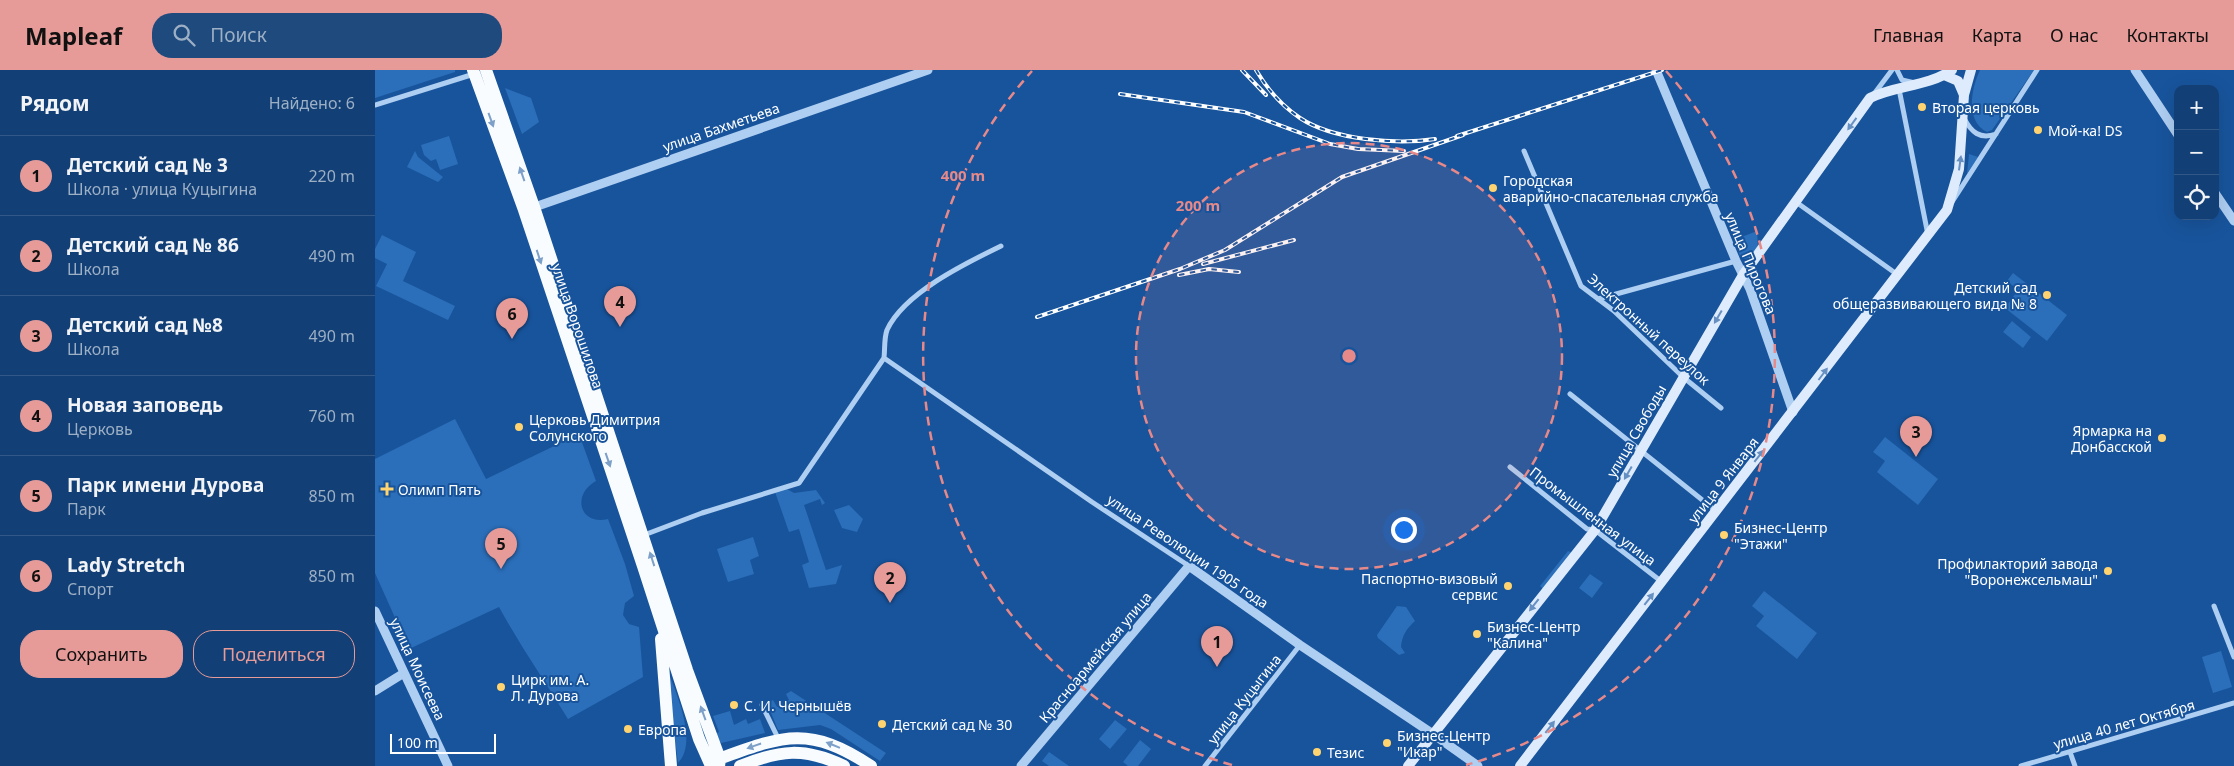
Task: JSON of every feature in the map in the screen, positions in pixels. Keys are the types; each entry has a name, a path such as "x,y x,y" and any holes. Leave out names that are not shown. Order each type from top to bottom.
{"main road":[{"name":"улица 9 Января","path":"1520,766 1947,210 1959,169 1964,94 1971,70"},
{"name":"улица Ворошилова","path":"478,71 529,209 644,535 687,670 712,764"},
{"path":"1871,98 1899,87 1920,84 1948,73 1958,81 1964,94"},
{"name":"улица Свободы","path":"1408,766 1595,530 1743,275 1871,98"},
{"name":"улица Ворошилова","path":"529,209 659,617 712,764"},
{"path":"659,617 671,766"},
{"path":"712,764 784,738 813,738 830,743 853,754 871,766"},
{"path":"740,766 772,756 803,752 843,766"}],"street":[{"name":"улица Бахметьева","path":"529,209 928,70"},
{"name":"улица Пирогова","path":"1656,70 1735,261 1750,289 1793,412"},
{"name":"улица Свободы","path":"1871,98 1892,70"},
{"path":"1897,70 1903,80 1920,84"},
{"name":"улица 9 Января","path":"1947,210 2037,70"},
{"path":"2135,70 2175,130"},
{"path":"375,105 478,71"},
{"path":"1899,87 1928,235"},
{"path":"1963,115 1975,134 1985,136 1997,134"},
{"name":"Электронный переулок","path":"1524,151 1581,286 1614,311 1683,378 1721,408"},
{"path":"2219,199 2234,221"},
{"path":"1796,202 1898,275"},
{"path":"644,535 702,513 799,484 884,358 886,332 902,308 956,268 1001,246"},
{"path":"1598,299 1735,261"},
{"name":"улица Революции 1905 года","path":"884,358 1092,502 1189,566 1300,646 1478,766"},
{"path":"1570,394 1717,511"},
{"name":"Промышленная улица","path":"1510,467 1587,529 1595,530 1663,582"},
{"name":"Красноармейская улица","path":"1021,766 1189,566"},
{"path":"2214,606 2234,657"},
{"name":"улица Моисеева","path":"375,611 448,766"},
{"name":"улица Куцыгина","path":"1205,766 1300,646"},
{"path":"375,691 404,673"},
{"name":"улица 40 лет Октября","path":"2021,766 2234,703"},
{"path":"762,705 784,738"},
{"path":"2070,752 2075,766"}],"shaded area":[{"path":"375,70 455,70 455,72 375,98"},
{"path":"1980,70 2034,70 1992,130 1987,132 1980,127 1973,113 1972,95"},
{"path":"505,88 531,98 539,122 522,134"},
{"path":"449,136 458,164 440,170 436,159 431,161 424,155 421,145"},
{"path":"415,151 418,157 443,177 438,182 407,167"},
{"path":"1969,154 1978,157 1967,174"},
{"path":"1757,231 1758,246 1750,258 1744,259 1740,256 1734,240"},
{"path":"382,235 416,252 403,281 455,306 448,320 376,286 387,264 375,258 375,249"},
{"path":"2013,273 2067,315 2047,341 2005,308 2018,290 2007,281"},
{"path":"2012,321 2031,337 2023,348 2003,332"},
{"path":"455,419 486,479 579,434 596,481 583,494 582,508 585,514 591,518 598,520 608,519 625,564 634,596 625,603 623,615 629,624 639,627 643,677 568,719 499,607 409,649 375,573 375,459"},
{"path":"1885,437 1938,479 1918,505 1877,472 1885,461 1873,452"},
{"path":"787,489 794,493 816,490 825,503 822,505 820,499 804,505 826,570 842,565 836,584 809,588 802,565 809,562 799,529 789,532 775,492"},
{"path":"849,505 863,519 857,532 842,528 834,510"},
{"path":"753,537 759,556 750,560 754,574 728,582 717,549"},
{"path":"1568,551 1573,553 1544,590 1540,586"},
{"path":"1590,574 1603,583 1592,598 1579,588"},
{"path":"1764,591 1817,633 1797,659 1756,626 1764,616 1752,606"},
{"path":"1397,606 1406,607 1415,621 1402,639 1401,647 1405,653 1399,655 1378,638 1377,635"},
{"path":"2221,651 2232,687 2213,693 2202,657"},
{"path":"666,666 686,729 684,754 678,763"},
{"path":"791,691 886,753 880,761 831,729 820,725 778,730 767,703 773,700 777,707 789,700 786,694"},
{"path":"730,711 734,725 746,719 748,724 760,719 765,733 721,743 714,735 719,732 713,716"},
{"path":"1115,720 1127,729 1110,749 1099,739"},
{"path":"1140,740 1151,749 1138,766 1128,766 1123,762"},
{"path":"1049,752 1069,766 1049,766 1042,761"}],"railway":[{"path":"1242,70 1266,95"},
{"path":"1256,70 1265,84 1281,102 1300,118 1314,125 1347,136 1366,139 1384,141 1435,139"},
{"path":"1457,136 1662,70"},
{"path":"1120,94 1244,112 1330,144 1358,149 1404,151"},
{"path":"1037,317 1180,269 1225,250 1342,177 1463,135"},
{"path":"1203,264 1294,240"},
{"path":"1179,275 1209,269 1239,272"}],"place":[{"name":"Вторая церковь","path":"1922,107"},
{"name":"Мой-ка! DS","path":"2038,130"},
{"name":"Городская аварийно-спасательная служба","path":"1493,188"},
{"name":"Детский сад общеразвивающего вида № 8","path":"2047,295"},
{"name":"Новая заповедь","path":"620,327"},
{"name":"Lady Stretch","path":"512,339"},
{"name":"Церковь Димитрия Солунского","path":"519,427"},
{"name":"Ярмарка на Донбасской","path":"2162,438"},
{"name":"Детский сад №8","path":"1916,457"},
{"name":"Олимп Пять","path":"387,489"},
{"name":"Бизнес-Центр \"Этажи\"","path":"1724,535"},
{"name":"Парк имени Дурова","path":"501,569"},
{"name":"Профилакторий завода \"Воронежсельмаш\"","path":"2108,571"},
{"name":"Паспортно-визовый сервис","path":"1508,586"},
{"name":"Детский сад № 86","path":"890,603"},
{"name":"Бизнес-Центр \"Калина\"","path":"1477,634"},
{"name":"Детский сад № 3","path":"1217,667"},
{"name":"Цирк им. А. Л. Дурова","path":"501,687"},
{"name":"С. И. Чернышёв","path":"734,705"},
{"name":"Детский сад № 30","path":"882,724"},
{"name":"Европа","path":"628,729"},
{"name":"Бизнес-Центр \"Икар\"","path":"1387,743"},
{"name":"Тезис","path":"1317,752"}]}
